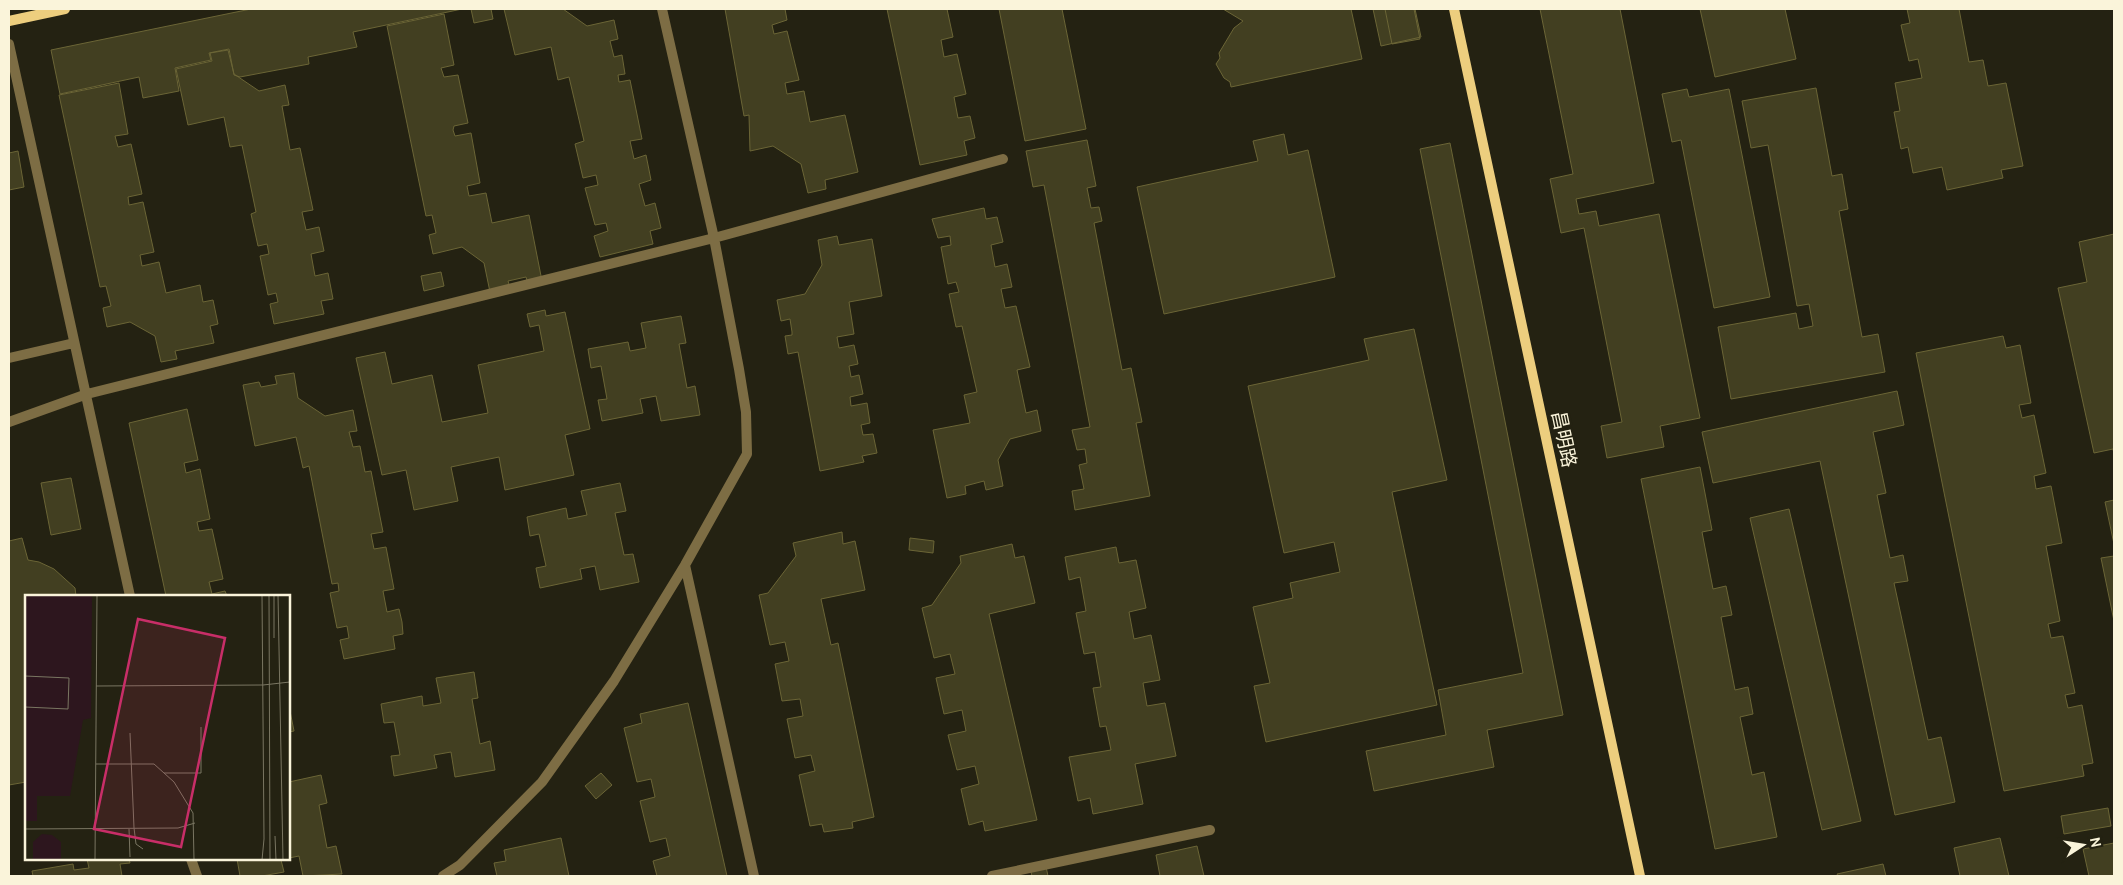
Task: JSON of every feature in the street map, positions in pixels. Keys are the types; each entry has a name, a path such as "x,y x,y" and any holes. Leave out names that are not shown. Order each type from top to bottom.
{"street":[{"path":"9,20 65,9"},
{"name":"昌明路","path":"1454,9 1640,876"}],"lane":[{"path":"443,876 460,865 542,782 614,681 685,565 747,454 746,412 714,238 662,9"},
{"path":"9,44 130,595"},
{"path":"9,422 86,394 714,238 1003,158"},
{"path":"9,358 74,343"},
{"path":"685,565 754,876"},
{"path":"992,876 1210,830"},
{"path":"191,860 198,876"}],"building":[{"path":"251,9 462,9 353,32 357,47 308,57 309,64 240,77 234,75 229,49 209,53 211,60 175,68 179,91 143,98 139,77 60,94 51,50"},
{"path":"471,9 491,9 493,19 474,23"},
{"path":"504,9 563,9 587,26 614,20 618,39 610,41 614,57 622,55 625,74 618,75 619,82 630,80 642,139 630,141 634,159 646,155 651,180 639,184 645,206 655,203 661,228 650,231 653,244 600,257 594,236 608,231 606,223 595,225 585,188 598,185 596,175 583,178 575,144 584,141 569,77 558,80 551,47 515,55"},
{"path":"725,9 785,9 787,20 772,25 774,34 787,31 799,80 785,83 787,94 804,91 810,122 845,115 858,172 825,180 826,189 808,193 801,164 773,146 750,151 749,115 744,116"},
{"path":"887,9 947,9 953,37 941,40 944,57 957,54 966,94 954,97 958,118 970,116 975,138 964,141 967,155 920,165"},
{"path":"999,9 1062,9 1086,129 1025,141"},
{"path":"1223,9 1351,9 1362,59 1231,87 1230,82 1224,78 1216,64 1220,58 1219,53 1234,28 1243,21"},
{"path":"1373,9 1415,9 1421,37 1381,46"},
{"path":"1385,9 1414,9 1420,39 1392,44"},
{"path":"1540,9 1620,9 1654,183 1576,199 1579,214 1596,211 1599,226 1659,214 1700,418 1660,426 1664,447 1607,458 1601,426 1622,422 1584,228 1561,233 1550,179 1573,174"},
{"path":"1700,9 1785,9 1796,59 1715,77"},
{"path":"1907,9 1959,9 1969,62 1983,60 1988,86 2006,83 2023,166 2001,170 2003,178 1947,190 1942,167 1913,173 1908,147 1901,149 1894,112 1900,111 1895,83 1922,78 1918,59 1909,61 1901,25 1910,23"},
{"path":"444,14 454,65 441,68 444,77 458,75 468,123 454,126 453,130 455,136 471,133 480,183 467,186 469,196 486,193 492,223 529,215 542,281 528,284 526,277 508,281 510,288 490,292 484,263 462,247 433,254 429,235 436,233 432,215 426,216 387,26"},
{"path":"228,50 234,74 259,91 285,85 289,105 282,106 290,150 300,148 313,210 302,212 306,230 319,227 324,251 311,254 315,276 328,273 333,299 321,301 324,314 274,324 270,304 278,302 276,293 268,295 260,256 269,254 267,244 258,246 251,214 256,212 242,145 230,147 224,117 188,125 176,69 212,61 210,53"},
{"path":"119,83 128,134 115,136 118,147 131,144 142,194 128,197 129,205 143,202 154,252 140,255 142,266 159,262 166,293 200,285 203,302 213,300 218,324 210,326 214,343 175,351 177,359 161,362 155,336 130,322 107,327 103,308 111,306 106,286 100,287 59,95"},
{"path":"1816,88 1832,176 1842,174 1848,209 1839,211 1862,337 1878,334 1885,372 1731,399 1718,327 1796,313 1799,329 1813,326 1809,304 1797,306 1768,145 1751,148 1742,101"},
{"path":"1687,89 1689,97 1729,89 1770,297 1714,308 1681,140 1672,142 1662,94"},
{"path":"1284,134 1288,155 1308,150 1335,277 1164,314 1137,187 1258,161 1253,141"},
{"path":"1087,140 1096,186 1087,188 1091,208 1099,207 1102,221 1094,223 1122,370 1131,368 1142,422 1136,423 1150,496 1075,510 1072,491 1084,489 1079,465 1087,463 1085,449 1077,450 1072,430 1090,427 1044,185 1033,187 1026,151"},
{"path":"1450,143 1563,715 1487,730 1494,767 1374,791 1366,751 1446,735 1438,690 1523,673 1420,149"},
{"path":"18,151 24,187 9,190 9,153"},
{"path":"984,208 986,219 997,217 1003,242 991,245 995,267 1007,264 1012,287 1001,289 1005,308 1016,306 1030,367 1017,370 1026,413 1037,410 1041,431 1010,439 998,460 1003,486 986,490 984,481 965,486 966,494 947,498 933,430 970,423 964,395 977,392 962,326 956,327 949,294 959,292 956,282 948,284 941,247 951,245 950,236 938,238 932,219"},
{"path":"2114,234 2114,454 2113,449 2094,453 2058,288 2087,282 2079,242"},
{"path":"837,236 839,245 872,239 882,296 849,302 854,334 837,337 839,348 854,345 858,364 849,366 851,377 859,375 863,394 850,397 851,406 867,403 870,423 861,425 863,435 873,434 877,453 862,456 864,462 820,471 798,352 788,354 785,336 792,335 790,319 781,321 777,300 805,294 822,265 818,240"},
{"path":"441,272 444,286 424,291 421,276"},
{"path":"545,310 546,316 565,312 590,429 565,435 574,475 505,490 499,457 451,467 458,501 414,510 406,470 382,475 356,358 385,352 392,384 432,375 442,422 488,413 478,365 544,351 539,325 530,327 527,314"},
{"path":"681,316 686,343 679,344 687,388 695,386 700,415 661,421 656,396 640,399 643,413 602,421 598,400 607,399 601,366 591,368 588,349 628,342 630,351 646,348 641,323"},
{"path":"1414,329 1447,480 1392,492 1437,705 1266,742 1254,686 1270,683 1253,607 1293,598 1290,583 1340,572 1334,542 1284,553 1248,386 1369,360 1364,339"},
{"path":"2003,336 2006,348 2020,345 2031,403 2019,405 2022,418 2034,415 2046,473 2034,476 2036,489 2051,486 2062,543 2046,546 2060,621 2048,624 2051,638 2063,636 2075,693 2065,695 2068,708 2082,705 2093,763 2082,765 2084,776 2004,791 1916,353"},
{"path":"294,373 298,398 325,416 353,410 357,431 349,432 353,447 360,446 365,472 371,471 383,532 371,534 374,549 386,547 394,589 383,591 387,612 399,609 402,622 403,634 393,636 395,649 344,659 340,640 349,638 347,626 337,628 330,593 339,591 338,583 332,584 309,466 303,468 296,437 255,446 243,385 259,382 261,387 277,384 275,376"},
{"path":"1897,391 1904,425 1873,432 1886,493 1877,495 1890,558 1903,555 1908,581 1894,583 1928,740 1941,737 1955,802 1895,815 1820,461 1713,483 1702,432"},
{"path":"187,409 198,460 184,463 186,473 200,469 210,519 197,522 199,531 212,529 223,579 209,582 212,594 225,591 227,595 166,595 129,423"},
{"path":"1700,467 1712,530 1702,532 1713,589 1726,586 1732,615 1721,617 1735,690 1748,687 1753,714 1740,717 1752,775 1764,772 1777,837 1715,849 1641,479"},
{"path":"71,478 81,529 51,535 41,483"},
{"path":"620,483 626,511 615,513 624,555 633,554 639,582 600,590 595,566 580,569 582,579 540,588 536,568 546,566 539,534 530,536 527,517 566,508 568,519 587,515 581,491"},
{"path":"2114,500 2114,544 2105,502"},
{"path":"1789,509 1861,821 1822,830 1750,518"},
{"path":"842,532 843,544 855,541 865,590 821,599 831,645 838,643 874,817 852,822 853,828 824,832 822,824 810,826 799,775 815,771 811,755 795,758 787,719 803,716 800,699 782,701 775,664 789,661 785,642 770,645 759,595 768,593 796,556 793,543"},
{"path":"22,538 28,560 39,562 54,569 75,588 76,595 25,595 25,782 9,785 9,541"},
{"path":"910,538 934,541 933,553 909,550"},
{"path":"1012,544 1015,558 1024,556 1035,603 989,614 1037,820 985,831 983,821 969,825 961,789 979,784 975,766 957,770 948,735 966,731 962,710 944,714 936,678 955,674 950,654 934,658 922,608 932,605 961,563 960,556"},
{"path":"1116,547 1119,563 1136,560 1146,608 1129,612 1134,639 1151,635 1160,680 1143,683 1147,706 1165,703 1176,756 1135,764 1143,804 1093,814 1090,798 1078,801 1069,757 1111,750 1106,726 1100,727 1093,688 1101,687 1095,652 1084,654 1076,613 1086,611 1080,577 1069,580 1065,557"},
{"path":"2114,556 2114,621 2101,558"},
{"path":"474,672 478,698 472,699 480,744 490,741 495,770 455,777 451,752 434,755 437,768 394,776 391,756 400,755 394,722 384,723 381,704 422,696 423,706 441,703 436,678"},
{"path":"688,703 727,876 657,876 653,861 670,856 666,838 650,842 640,801 655,797 651,779 637,782 624,728 642,723 640,714"},
{"path":"290,711 294,731 290,732"},
{"path":"601,773 612,785 596,799 585,786"},
{"path":"321,775 327,803 319,805 327,848 336,846 342,874 303,876 299,856 290,858 290,782"},
{"path":"2108,808 2111,826 2064,834 2061,816"},
{"path":"561,838 569,876 497,876 494,863 506,861 504,850"},
{"path":"2000,838 2009,876 1960,876 1954,848"},
{"path":"2114,843 2114,876 2089,876 2083,849"},
{"path":"1197,846 1204,876 1160,876 1156,855"},
{"path":"87,860 129,860 130,863 120,864 122,876 33,876 32,871 73,864 74,870 89,868"},
{"path":"237,860 281,860 284,872 262,876 240,876"},
{"path":"1045,862 1048,876 1032,876 1029,864"},
{"path":"1883,864 1886,876 1838,876 1837,874"}]}
